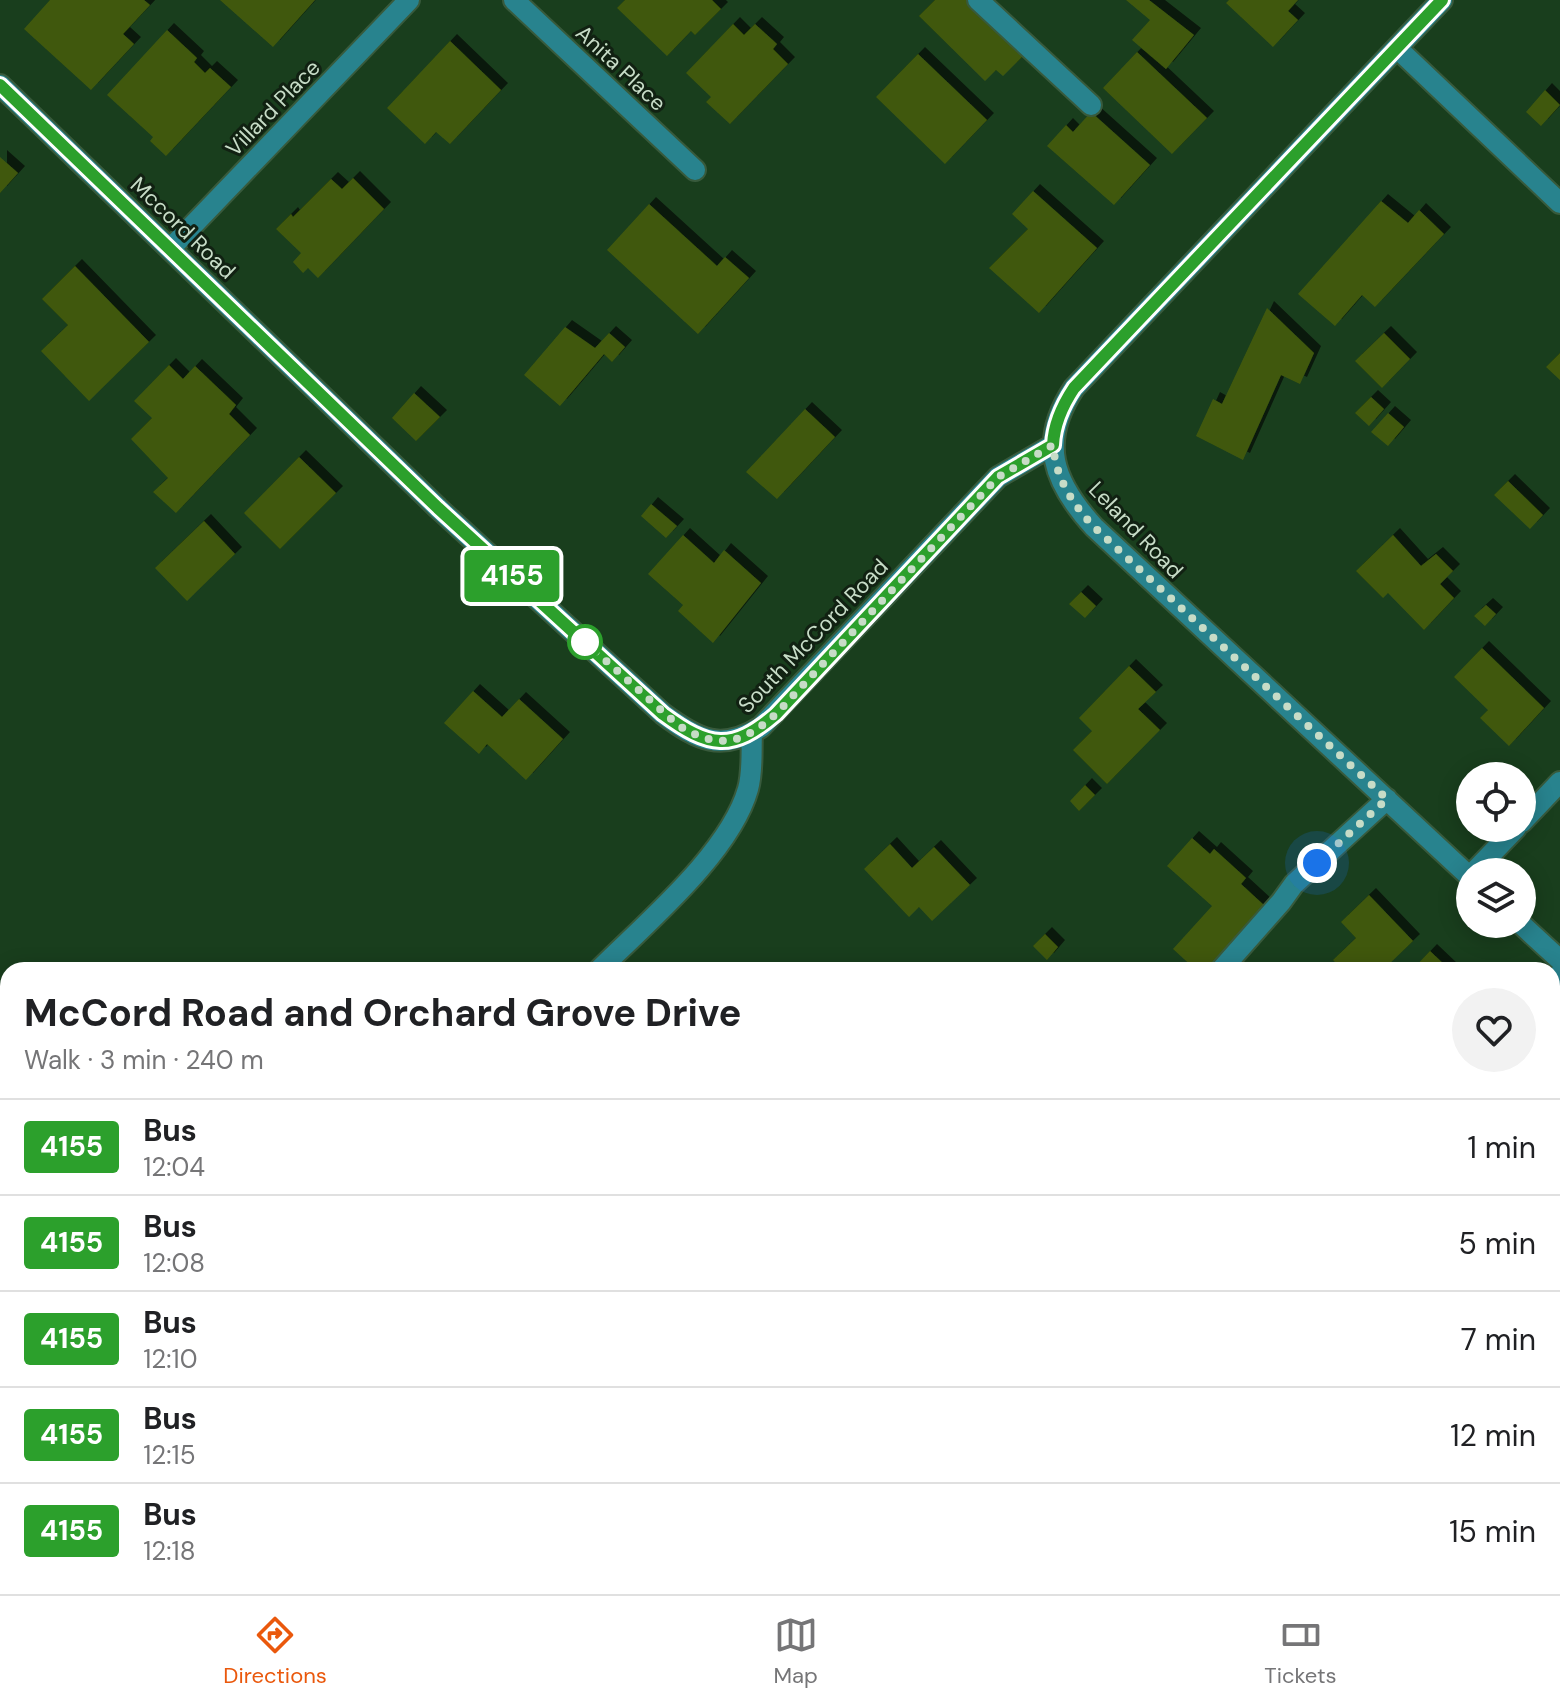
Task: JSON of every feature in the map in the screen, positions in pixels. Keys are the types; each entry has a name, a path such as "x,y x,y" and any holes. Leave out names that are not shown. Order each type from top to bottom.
{"street":[{"name":"Villard Place","path":"170,249 409,0"},
{"name":"Anita Place","path":"514,0 695,170"},
{"path":"978,0 1091,105"},
{"path":"1053,445 1053,431 1074,388 1442,0"},
{"path":"1397,48 1560,203"},
{"name":"Mccord Road","path":"0,85 278,354"},
{"name":"South McCord Road","path":"278,354 438,508 663,714 693,734 718,741 733,742 752,733 776,714 998,477 1053,445"},
{"name":"Leland Road","path":"1053,445 1057,471 1068,496 1094,527 1456,861"},
{"path":"607,962 690,879 736,821 749,786 752,733"},
{"path":"1536,807 1560,782"},
{"path":"1228,962 1294,884 1387,799"},
{"path":"1487,858 1503,842"},
{"path":"1536,938 1560,960"}],"building":[{"path":"50,0 144,0 150,5 123,34 134,44 91,90 24,29"},
{"path":"220,0 315,0 273,47"},
{"path":"625,0 712,0 721,9 695,35 691,31 667,56 617,8"},
{"path":"935,0 968,0 1024,55 1003,76 996,70 985,81 919,16"},
{"path":"1126,0 1149,0 1194,35 1166,69 1132,40 1150,20"},
{"path":"1229,0 1298,0 1288,11 1298,20 1273,47 1226,3"},
{"path":"733,24 744,35 755,24 777,44 773,49 788,64 730,124 706,102 711,97 686,73"},
{"path":"167,30 197,58 194,62 205,73 210,68 231,87 166,156 150,141 153,137 107,95"},
{"path":"450,41 501,90 450,144 436,132 425,144 387,108"},
{"path":"1137,52 1207,118 1172,154 1103,88"},
{"path":"918,54 987,120 945,164 876,97"},
{"path":"1545,90 1560,105 1541,126 1526,112"},
{"path":"1091,112 1150,165 1114,205 1047,146 1066,125 1073,132"},
{"path":"0,157 18,173 0,193"},
{"path":"353,178 384,209 318,278 308,268 303,273 293,262 301,253 276,229 291,214 293,217 331,179 342,189"},
{"path":"1033,191 1097,248 1039,313 989,268 1028,229 1012,214"},
{"path":"1381,201 1408,223 1419,210 1444,234 1375,307 1362,295 1335,326 1298,294"},
{"path":"649,204 717,266 725,257 749,278 698,334 607,250"},
{"path":"75,266 149,342 89,401 41,351 68,325 42,299"},
{"path":"1267,308 1314,353 1300,384 1281,375 1243,460 1196,436 1213,399 1222,404"},
{"path":"565,327 595,348 609,333 625,347 612,362 604,354 560,406 524,375"},
{"path":"1384,333 1410,359 1382,388 1355,361"},
{"path":"1560,353 1560,380 1546,367"},
{"path":"169,365 183,379 195,366 236,405 229,414 250,435 176,513 153,492 168,478 131,439 152,418 134,401"},
{"path":"414,393 440,417 416,441 392,418"},
{"path":"1371,397 1384,409 1369,426 1355,413"},
{"path":"805,409 835,437 777,499 746,472"},
{"path":"1388,413 1404,427 1388,446 1371,432"},
{"path":"299,457 336,493 280,549 244,513"},
{"path":"1508,481 1543,515 1530,529 1494,495"},
{"path":"651,504 677,526 666,538 641,516"},
{"path":"204,521 235,554 187,601 155,568"},
{"path":"683,535 714,563 724,550 761,583 713,643 678,611 683,605 648,574"},
{"path":"1393,535 1421,566 1436,554 1453,571 1440,584 1454,598 1424,630 1388,593 1383,598 1356,571"},
{"path":"1081,592 1096,606 1085,618 1069,604"},
{"path":"1486,605 1496,614 1485,626 1474,616"},
{"path":"1482,648 1544,708 1509,746 1480,718 1488,710 1454,677"},
{"path":"1129,666 1156,692 1138,709 1160,730 1107,784 1073,750 1092,731 1079,718"},
{"path":"473,691 502,717 519,699 563,739 526,780 487,744 479,754 444,723"},
{"path":"1085,785 1095,795 1079,811 1070,801"},
{"path":"1192,838 1210,854 1214,849 1246,878 1241,884 1266,907 1221,962 1187,962 1173,949 1212,906 1167,866"},
{"path":"890,844 912,868 934,847 970,885 932,921 919,907 909,917 864,869"},
{"path":"1369,895 1413,941 1391,962 1335,962 1333,960 1356,938 1341,922"},
{"path":"1045,934 1058,947 1047,960 1033,946"},
{"path":"1430,951 1442,962 1420,962"}],"bus line":[{"name":"4155","path":"0,85 438,508 663,714 693,734 733,742 746,737 776,714 998,477 1053,445 1053,431 1074,388 1442,0"}],"route":[{"path":"585,642 679,726 693,734 718,741 733,742 746,737 776,714 998,477 1053,445 1057,471 1068,496 1094,527 1387,799 1317,863"}]}
